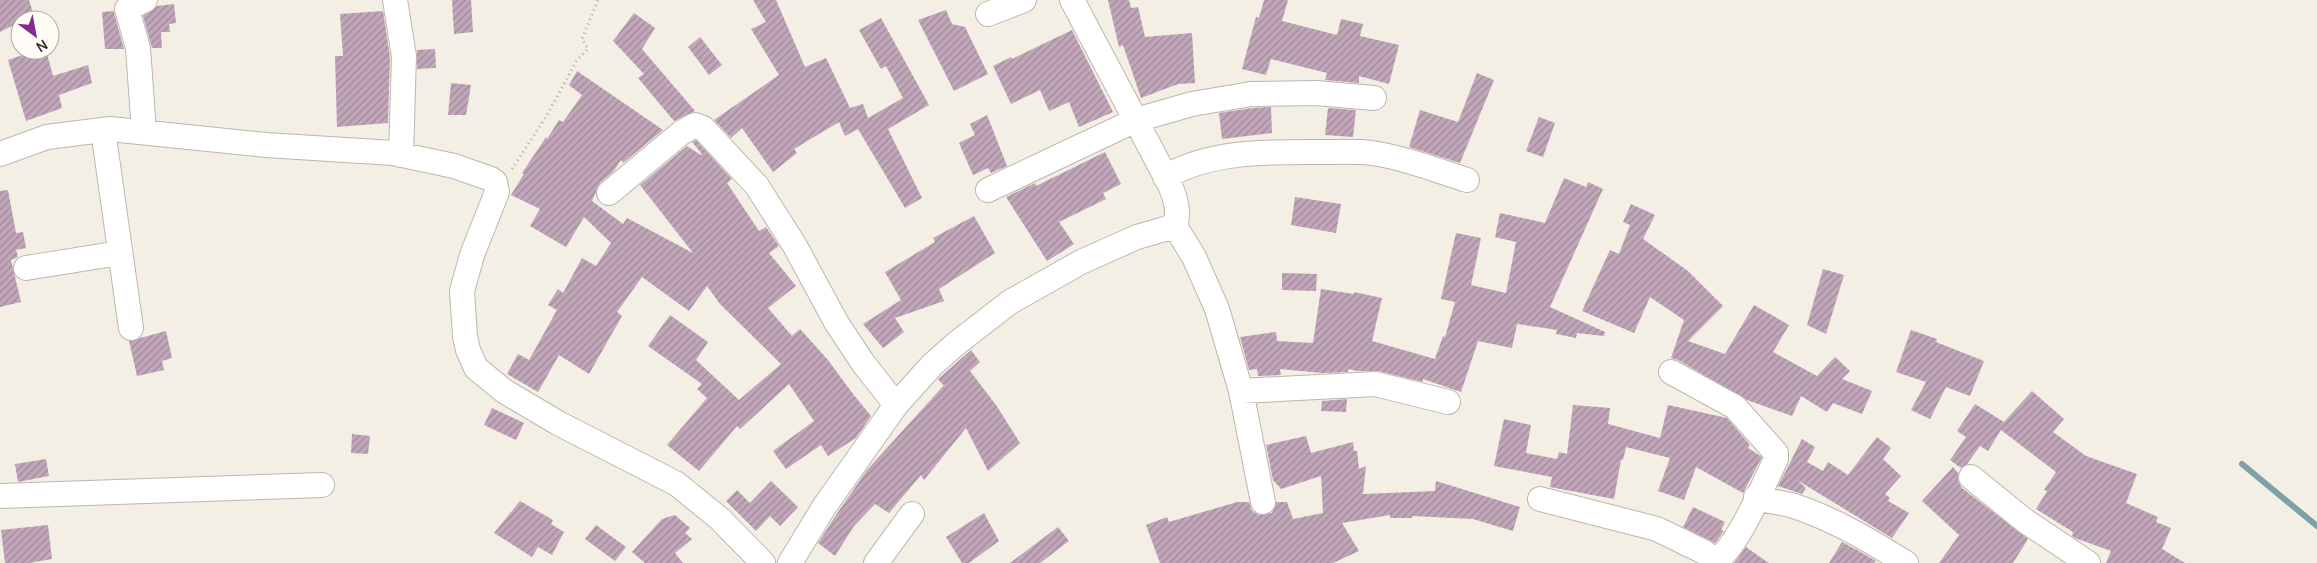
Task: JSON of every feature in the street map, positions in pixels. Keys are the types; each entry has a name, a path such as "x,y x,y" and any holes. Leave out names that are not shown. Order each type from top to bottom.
{"street":[{"path":"144,132 138,48 127,9 145,0"},
{"path":"395,0 404,56 401,154"},
{"path":"988,14 1024,0"},
{"path":"790,563 824,507 896,405 932,365 956,343 1010,302 1080,262 1137,237 1168,228 1176,223 1177,203 1165,177 1072,0"},
{"path":"988,190 1136,120 1192,104 1251,94 1316,93 1374,98"},
{"path":"609,194 680,133 695,125 703,128 757,186 795,246 836,322 863,363 896,405"},
{"path":"103,130 131,328"},
{"path":"0,154 48,137 103,130 144,132 266,145 401,154 428,159 474,172 495,182 497,192 472,255 462,291 468,350 476,368 504,392 558,423 677,484 720,519 763,563"},
{"path":"1165,177 1192,164 1213,158 1271,152 1313,152 1378,154 1418,164 1467,180"},
{"path":"1168,228 1178,231 1211,291 1241,391 1263,502"},
{"path":"26,268 120,253"},
{"path":"1540,499 1657,529 1704,552 1716,562 1730,547 1776,459 1776,453 1736,407 1671,372"},
{"path":"1241,391 1375,384 1448,402"},
{"path":"1971,477 2024,520 2088,563"},
{"path":"0,496 322,485"},
{"path":"1756,497 1768,502 1789,505 1856,531 1906,563"},
{"path":"876,563 912,514"}],"path":[{"path":"497,192 547,115 577,60 588,49 582,39 598,0"}],"building":[{"path":"0,0 29,0 32,10 10,10 10,27 0,32"},
{"path":"452,0 471,0 473,32 454,34"},
{"path":"753,0 776,0 805,67 826,58 850,108 863,104 868,118 903,98 886,66 881,69 859,30 881,18 929,105 888,129 922,198 905,208 858,129 845,136 839,122 794,149 797,153 773,172 742,128 731,138 714,120 779,75 751,29 766,22"},
{"path":"1108,0 1129,0 1131,8 1138,7 1145,37 1192,33 1195,83 1178,84 1141,98 1123,45 1119,47"},
{"path":"1264,0 1288,0 1282,21 1337,35 1341,19 1363,24 1360,36 1399,45 1389,84 1359,76 1359,83 1325,80 1327,73 1271,59 1266,75 1242,69 1256,17 1259,18"},
{"path":"174,4 176,23 169,24 170,32 161,32 162,48 152,48 143,16 157,6"},
{"path":"946,10 952,24 965,27 988,74 954,91 918,20"},
{"path":"114,11 124,49 105,49 102,12"},
{"path":"383,11 390,57 388,123 337,127 335,56 343,56 340,14"},
{"path":"634,13 655,28 642,49 695,111 674,121 638,78 644,74 613,41"},
{"path":"1072,30 1113,112 1079,127 1069,102 1049,111 1040,90 1011,104 993,66 1011,57 1012,59"},
{"path":"700,37 722,65 709,75 688,47"},
{"path":"435,49 436,68 417,69 417,50"},
{"path":"8,60 49,60 53,76 88,65 92,83 59,95 62,108 26,121"},
{"path":"577,71 663,130 623,163 621,160 613,172 600,183 592,201 623,224 627,218 693,253 640,185 687,146 701,155 692,142 696,140 732,179 727,183 759,231 766,227 779,246 769,253 796,286 768,308 792,336 800,329 828,360 871,416 856,438 828,456 821,445 786,469 773,451 814,421 789,384 740,429 737,426 699,471 667,445 707,398 697,389 702,384 648,346 670,315 708,342 696,360 739,400 781,364 720,304 707,286 689,311 642,277 617,312 622,316 589,374 559,355 538,392 507,374 518,354 529,360 557,310 548,305 558,289 563,293 582,258 596,266 611,243 584,217 566,247 530,226 540,209 511,195 524,174 522,173 546,137 547,139 559,120 563,122 582,95 569,85"},
{"path":"1477,73 1494,80 1460,163 1409,147 1420,110 1458,122"},
{"path":"451,83 471,85 466,115 448,115"},
{"path":"1271,107 1272,133 1222,139 1219,113"},
{"path":"1328,108 1356,110 1353,137 1325,135"},
{"path":"987,115 1007,166 991,173 988,168 973,175 959,143 975,135 970,124"},
{"path":"1539,117 1555,123 1543,157 1526,151"},
{"path":"1105,152 1121,184 1103,193 1106,199 1059,222 1074,244 1047,261 1006,197 1035,183 1036,186"},
{"path":"1564,178 1586,187 1588,182 1603,189 1550,307 1605,332 1604,336 1577,333 1576,338 1556,334 1557,330 1517,324 1512,348 1478,341 1461,392 1423,379 1423,382 1378,371 1348,369 1348,372 1322,373 1280,369 1281,375 1258,376 1257,369 1249,370 1240,337 1276,332 1277,341 1313,343 1321,289 1354,294 1354,292 1382,298 1372,341 1435,359 1443,336 1445,337 1455,302 1441,299 1456,233 1481,238 1471,285 1506,293 1516,242 1495,237 1500,213 1545,223"},
{"path":"8,190 16,233 23,232 26,248 16,250 18,257 11,260 21,302 0,307 0,191"},
{"path":"1295,197 1341,204 1336,233 1291,225"},
{"path":"1631,204 1655,215 1643,239 1688,271 1723,306 1688,341 1725,354 1754,305 1789,325 1773,352 1817,376 1835,357 1850,371 1842,379 1872,391 1862,414 1833,403 1827,412 1801,396 1792,416 1747,400 1678,360 1671,358 1684,320 1650,297 1634,333 1582,311 1610,250 1619,254 1630,225 1623,222"},
{"path":"974,216 995,253 939,289 944,301 895,318 904,332 883,348 863,324 901,300 885,272 935,242 933,238"},
{"path":"1823,269 1844,275 1826,334 1807,325"},
{"path":"1282,273 1317,274 1316,291 1282,290"},
{"path":"1911,330 1937,339 1936,342 1984,361 1970,396 1946,387 1930,419 1911,410 1926,382 1896,372"},
{"path":"166,331 172,358 162,361 164,370 137,376 129,341"},
{"path":"971,350 980,362 970,371 996,405 1020,443 988,471 966,428 924,480 921,475 889,513 875,504 854,526 835,556 818,543 836,515 867,470 945,384 943,385 938,379"},
{"path":"2032,391 2064,419 2053,432 2086,456 2137,474 2126,503 2158,517 2156,522 2171,528 2162,549 2185,563 2106,563 2111,551 2075,538 2072,536 2073,532 2036,509 2047,491 2044,490 2056,472 2001,430 1988,451 1980,446 1967,464 1961,468 1950,460 1966,437 1957,431 1975,404 2004,422"},
{"path":"1347,399 1346,412 1321,411 1322,401"},
{"path":"1573,405 1610,408 1608,424 1660,438 1668,405 1727,418 1750,445 1748,448 1762,457 1743,493 1696,467 1684,500 1658,491 1670,458 1626,447 1623,460 1621,460 1614,499 1550,487 1552,477 1494,466 1504,419 1531,425 1526,453 1557,459 1559,452 1567,454"},
{"path":"492,408 524,423 516,440 484,425"},
{"path":"352,434 370,436 368,454 351,453"},
{"path":"1306,436 1311,453 1353,442 1354,451 1357,451 1359,469 1366,466 1363,494 1435,491 1436,481 1520,507 1513,531 1473,519 1412,516 1412,518 1390,518 1390,515 1342,523 1359,551 1333,563 1160,563 1146,525 1167,517 1169,522 1237,502 1249,502 1252,511 1259,515 1272,513 1276,502 1287,502 1293,519 1323,513 1321,476 1281,489 1273,480 1266,445"},
{"path":"1877,437 1891,448 1883,459 1901,476 1885,494 1890,498 1888,501 1909,513 1892,538 1797,480 1806,488 1802,494 1778,486 1802,439 1815,447 1807,462 1823,471 1828,462 1848,475"},
{"path":"46,459 49,476 18,482 15,464"},
{"path":"1953,467 1958,473 1958,481 1962,488 2028,539 2013,563 1939,563 1959,535 1922,501"},
{"path":"771,481 798,507 780,526 770,516 756,531 726,501 737,490 750,503"},
{"path":"520,501 553,520 551,524 564,532 552,555 538,547 532,557 494,533"},
{"path":"1693,507 1725,522 1721,530 1724,531 1715,543 1683,527"},
{"path":"984,513 999,541 969,563 962,563 946,537"},
{"path":"675,515 690,528 685,533 692,539 675,553 683,563 645,563 632,552 662,519"},
{"path":"48,525 52,559 29,563 5,563 1,530"},
{"path":"596,525 626,547 615,561 585,539"},
{"path":"1058,527 1069,541 1040,563 1010,563"},
{"path":"1842,542 1876,561 1874,563 1829,563"},
{"path":"1746,547 1760,557 1769,563 1734,563"}],"waterway":[{"path":"2242,464 2317,526"}]}
